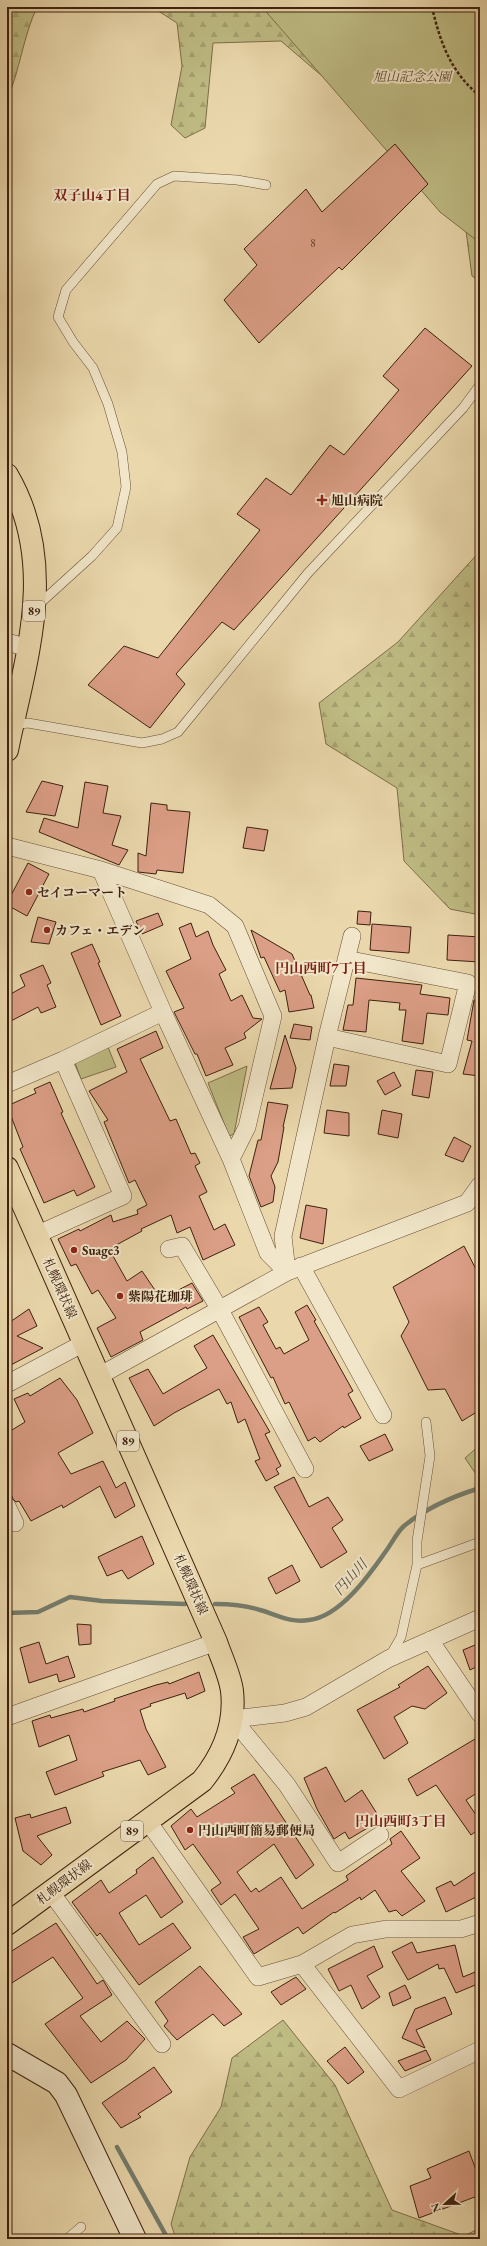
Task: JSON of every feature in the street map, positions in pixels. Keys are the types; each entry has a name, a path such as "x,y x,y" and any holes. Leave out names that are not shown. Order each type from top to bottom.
{"main road":[{"name":"89","path":"7,475 24,513 33,544 36,579 34,608 28,648 10,724 7,750"},
{"name":"札幌環状線","path":"7,1168 216,1642 232,1690 233,1718 222,1752 216,1764 202,1781 7,1924"}],"street":[{"path":"7,642 28,648"},
{"path":"7,846 101,870 209,905 235,926 273,1016 247,1127 231,1159"},
{"path":"101,870 162,1012 231,1159 268,1253 294,1269"},
{"path":"352,936 327,1037 283,1236 294,1269 383,1415"},
{"path":"327,1037 448,1064 468,983 346,959"},
{"path":"7,1084 63,1060 162,1012"},
{"path":"36,1235 123,1196 63,1060"},
{"path":"99,1376 294,1269 467,1203 480,1185"},
{"path":"169,1249 182,1246 220,1310 305,1469"},
{"path":"7,1384 84,1343"},
{"path":"7,1506 15,1523"},
{"path":"233,1718 285,1713 306,1707 388,1659 480,1618"},
{"path":"430,1640 480,1714"},
{"path":"7,1717 216,1642"},
{"path":"233,1718 287,1785 338,1863 380,1835"},
{"path":"147,1820 258,1976 302,1964 352,1935 386,1929 461,1929 480,1923"},
{"path":"50,1891 162,2044"},
{"path":"302,1964 399,2088 480,2050"},
{"path":"7,2054 57,2083 66,2095 132,2238"}],"lane":[{"path":"34,608 92,556 117,528 126,487 122,452 108,404 93,368 73,342 58,317 66,290 157,184 174,176 237,180 266,185"},
{"path":"10,724 28,723 142,742 162,739 178,732 308,573 458,413 480,385"},
{"path":"388,1659 401,1637 417,1565 417,1541 430,1456 426,1422"},
{"path":"417,1565 480,1542"},
{"path":"67,2239 81,2227"}],"path":[{"path":"432,7 441,44 465,83 480,96"}],"green space":[{"path":"7,7 37,7 28,30 7,100"},
{"path":"152,7 386,7 363,111 281,41 213,43 205,128 185,138 171,125 182,66 177,23"},
{"name":"旭山記念公園","path":"262,7 480,7 480,243 440,212"},
{"path":"480,184 480,281 472,276 462,201"},
{"path":"480,551 480,915 450,909 404,861 397,788 326,744 319,703 398,642"},
{"path":"108,1047 116,1067 81,1079 74,1060"},
{"path":"247,1066 234,1134 229,1136 208,1083"},
{"path":"480,1445 480,1480 465,1458"},
{"path":"283,2020 335,2085 392,2210 464,2236 480,2228 480,2239 176,2239 171,2224 190,2157 221,2107 232,2058"}],"building":[{"path":"395,144 428,184 342,270 339,267 259,343 224,300 257,265 244,249 306,189 322,212"},
{"path":"425,328 472,366 234,630 222,622 176,674 185,684 150,728 88,685 124,646 158,658 260,530 237,514 266,478 291,495 330,445 344,455 399,390 383,376"},
{"path":"42,781 63,786 55,816 26,812"},
{"path":"85,782 108,786 103,813 121,816 112,845 128,850 119,865 39,832 44,818 78,828"},
{"path":"151,803 167,805 167,810 190,812 183,873 157,870 156,874 138,872 138,853 146,856"},
{"path":"247,827 268,830 264,851 243,848"},
{"path":"28,863 49,874 27,916 7,905 7,903"},
{"path":"358,911 371,912 370,925 357,924"},
{"path":"158,913 163,925 142,934 136,921"},
{"path":"38,917 56,922 49,944 31,942"},
{"path":"191,923 196,937 208,931 213,945 226,970 219,974 231,1001 242,995 253,1018 262,1019 244,1033 246,1038 225,1048 233,1065 206,1076 197,1054 195,1054 174,1012 184,1008 166,971 191,959 179,928"},
{"path":"372,924 411,927 409,953 370,950"},
{"path":"251,930 292,954 311,995 314,1008 289,1012 285,990 280,992 264,957 261,958"},
{"path":"448,935 480,937 480,962 447,960"},
{"path":"92,944 100,962 98,963 121,1016 101,1025 71,953"},
{"path":"43,965 51,983 47,985 56,1007 41,1013 38,1007 7,1023 7,996 25,986 20,975"},
{"path":"356,978 422,985 420,994 450,998 448,1015 427,1013 423,1044 402,1041 406,1010 399,1010 400,1003 369,1000 366,1032 343,1030 348,1005 353,1005"},
{"path":"474,1000 480,1000 480,1076 463,1074 472,1041 467,1040"},
{"path":"294,1024 312,1027 310,1040 290,1038"},
{"path":"156,1031 163,1048 140,1059 170,1121 176,1119 191,1154 195,1153 200,1163 195,1166 207,1192 199,1196 214,1230 225,1224 235,1245 203,1260 190,1227 177,1233 171,1215 141,1229 142,1231 109,1249 127,1281 142,1271 161,1299 192,1283 203,1301 187,1309 186,1307 140,1332 143,1340 111,1357 97,1328 116,1318 98,1290 92,1294 76,1264 71,1266 58,1239 79,1229 80,1231 111,1215 113,1222 138,1214 137,1210 147,1205 135,1180 129,1183 104,1122 108,1120 89,1091 127,1072 117,1049"},
{"path":"285,1035 296,1068 292,1088 270,1089"},
{"path":"334,1064 349,1066 346,1086 330,1086"},
{"path":"416,1070 433,1072 429,1098 412,1095"},
{"path":"394,1072 401,1086 385,1095 377,1081"},
{"path":"50,1082 63,1112 61,1113 95,1187 77,1196 74,1190 44,1203 20,1149 23,1147 7,1106 36,1093 34,1089"},
{"path":"268,1102 288,1105 278,1162 271,1176 275,1187 273,1202 261,1207 249,1176 258,1140 261,1140"},
{"path":"327,1110 349,1113 349,1136 324,1133"},
{"path":"382,1110 402,1114 398,1138 378,1134"},
{"path":"454,1137 471,1146 463,1162 445,1155"},
{"path":"306,1205 327,1209 323,1244 300,1238"},
{"path":"464,1246 480,1277 480,1410 462,1421 445,1389 428,1390 401,1336 409,1322 393,1287"},
{"path":"307,1305 316,1320 314,1321 353,1391 348,1394 361,1418 344,1428 343,1426 320,1442 315,1437 308,1441 289,1402 285,1404 273,1377 271,1378 239,1317 259,1307 268,1322 263,1325 276,1349 280,1347 284,1354 309,1340 295,1312"},
{"path":"29,1309 37,1326 17,1336 43,1348 7,1367 7,1324"},
{"path":"213,1335 270,1432 265,1434 281,1466 276,1469 279,1474 266,1481 255,1461 260,1459 245,1419 238,1423 231,1402 227,1404 219,1389 174,1413 154,1426 129,1378 148,1369 163,1394 207,1368 194,1346"},
{"path":"60,1378 77,1400 93,1433 58,1453 71,1474 103,1461 116,1488 125,1482 135,1506 115,1518 100,1486 63,1508 62,1505 31,1521 19,1501 16,1502 13,1499 7,1485 7,1433 25,1422 14,1399 28,1393 30,1396"},
{"path":"385,1434 393,1450 369,1461 360,1446"},
{"path":"294,1477 309,1507 328,1497 343,1520 332,1528 347,1552 321,1568 274,1487"},
{"path":"142,1536 154,1564 128,1579 122,1570 107,1576 98,1557"},
{"path":"292,1565 300,1581 276,1594 268,1578"},
{"path":"77,1624 91,1625 91,1644 79,1645"},
{"path":"39,1642 46,1664 68,1656 75,1677 59,1682 57,1674 29,1683 20,1648"},
{"path":"480,1643 480,1665 470,1670 463,1650"},
{"path":"428,1666 447,1693 425,1709 412,1706 394,1717 408,1743 384,1759 357,1710 400,1687 398,1685"},
{"path":"199,1672 205,1691 187,1699 185,1693 150,1704 151,1706 140,1710 146,1729 166,1767 148,1775 140,1760 102,1772 104,1776 55,1795 46,1772 77,1760 69,1735 39,1747 32,1721 50,1715 51,1718 83,1709 84,1712 115,1701 114,1699 156,1685 168,1682 169,1684"},
{"path":"480,1736 480,1791 466,1800 480,1821 480,1828 471,1835 436,1785 417,1796 408,1779"},
{"path":"326,1767 345,1802 362,1790 381,1820 349,1839 345,1832 334,1839 317,1809 304,1778"},
{"path":"254,1774 314,1865 296,1879 274,1844 237,1872 251,1892 256,1888 259,1892 281,1877 302,1909 348,1880 346,1876 392,1844 390,1839 401,1831 420,1858 401,1871 425,1901 402,1916 396,1910 389,1912 375,1890 361,1900 360,1897 335,1913 334,1912 303,1934 298,1927 254,1954 243,1937 259,1929 235,1894 221,1905 211,1890 221,1883 193,1844 185,1850 171,1826 191,1809 197,1817 235,1793 231,1788"},
{"path":"66,1807 71,1823 37,1836 52,1855 41,1865 23,1851 15,1818 30,1814 31,1818"},
{"path":"153,1857 183,1902 161,1918 146,1895 119,1913 139,1945 173,1923 191,1948 139,1985 100,1933 97,1936 72,1902 101,1880 109,1893 137,1873 136,1870"},
{"path":"480,1869 480,1895 446,1912 436,1888 451,1881 454,1886"},
{"path":"56,1923 97,1984 103,1980 112,1995 80,2016 101,2042 127,2021 145,2039 126,2060 91,2083 45,2024 83,1998 53,1957 7,1986 7,1954"},
{"path":"412,1942 417,1953 455,1945 463,1977 480,1970 480,1983 456,1993 444,1968 439,1969 438,1964 408,1980 392,1952"},
{"path":"374,1946 383,1967 367,1976 380,1997 362,2009 351,1985 339,1991 328,1969"},
{"path":"200,1966 242,2014 224,2026 213,2014 177,2040 164,2026 168,2021 155,2002"},
{"path":"296,1977 306,1989 281,2005 271,1992"},
{"path":"405,1985 411,1998 393,2006 389,1993"},
{"path":"445,1997 452,2014 416,2030 425,2048 402,2038 415,2009"},
{"path":"345,2047 364,2072 348,2084 327,2061"},
{"path":"426,2050 431,2060 405,2071 398,2061"},
{"path":"154,2067 172,2092 138,2114 141,2117 121,2128 102,2103"},
{"path":"469,2151 480,2181 480,2195 419,2218 410,2186 431,2178 427,2169"}],"waterway":[{"name":"円山川","path":"215,1604 249,1607 284,1618 302,1621 321,1617 343,1603 363,1582 401,1528 440,1503 480,1488"},
{"name":"円山川","path":"7,1613 38,1612 70,1597 102,1601 185,1604"},
{"path":"117,2147 168,2239"}],"place":[{"name":"旭山病院","path":"322,500"},
{"name":"セイコーマート","path":"29,892"},
{"name":"カフェ・エデン","path":"47,930"},
{"name":"Suage3","path":"74,1250"},
{"name":"紫陽花珈琲","path":"120,1296"},
{"name":"円山西町簡易郵便局","path":"190,1830"}],"district":[{"name":"双子山4丁目","path":"92,195"},
{"name":"円山西町7丁目","path":"321,968"},
{"name":"円山西町3丁目","path":"401,1821"}]}
